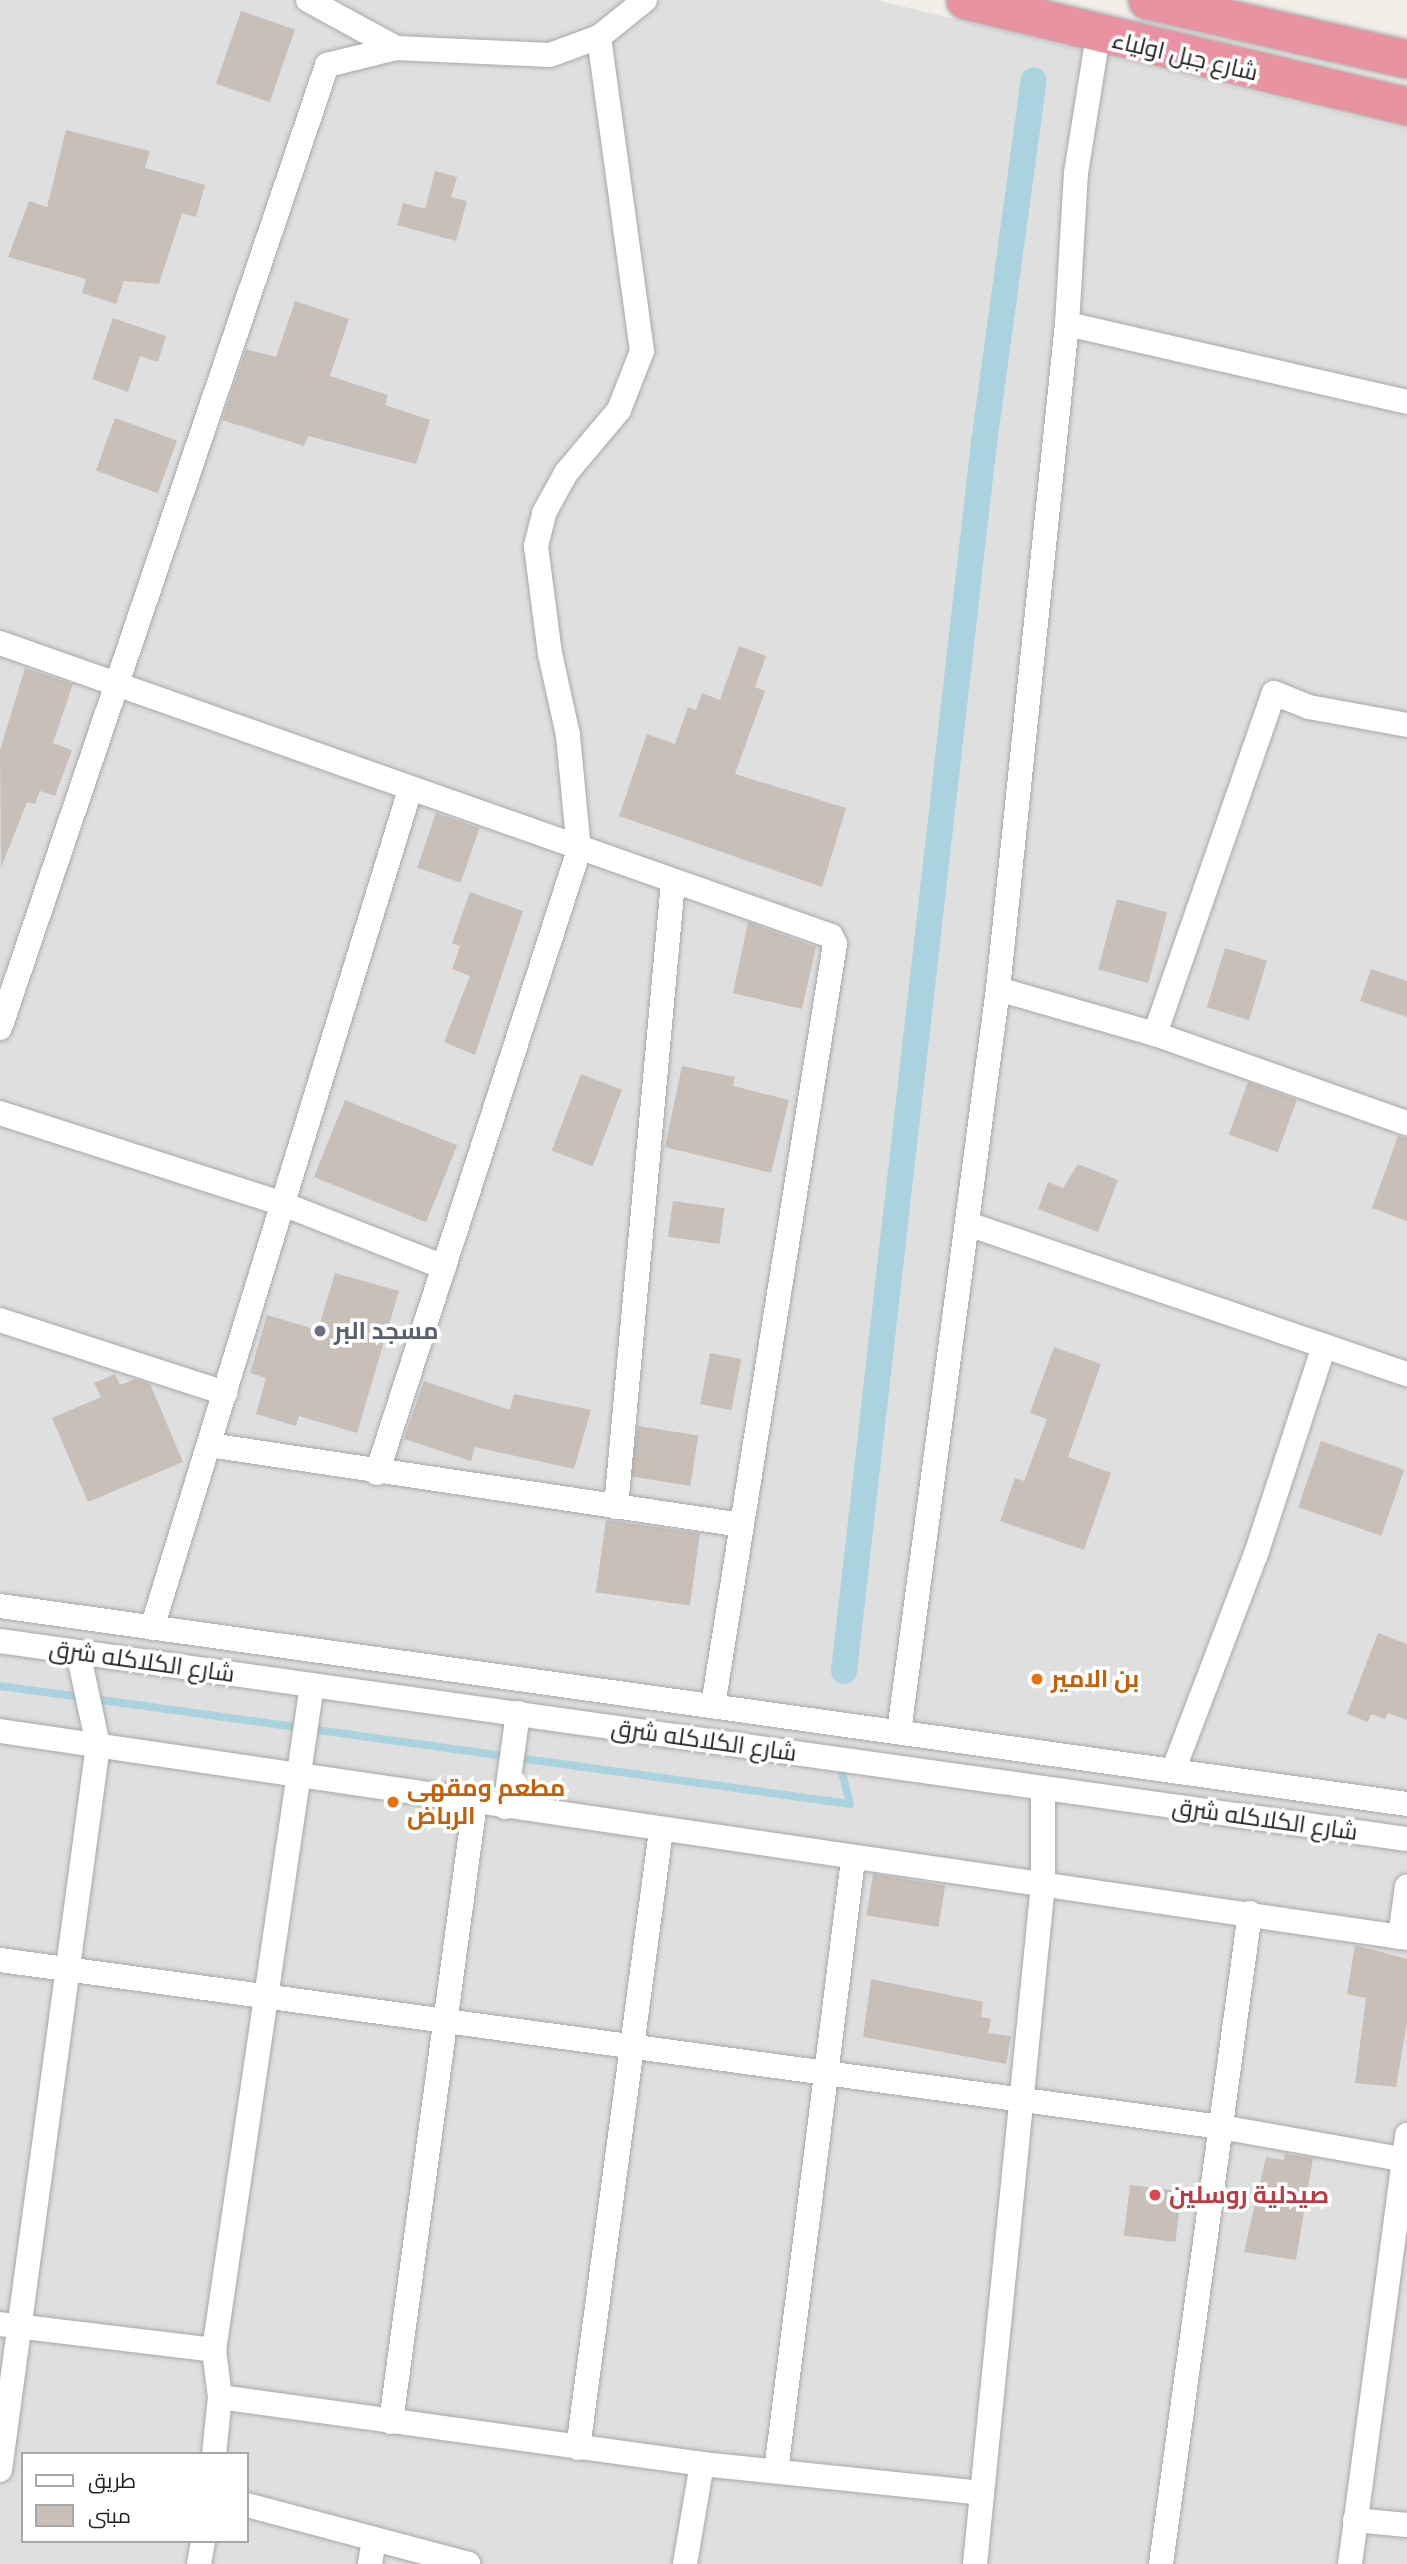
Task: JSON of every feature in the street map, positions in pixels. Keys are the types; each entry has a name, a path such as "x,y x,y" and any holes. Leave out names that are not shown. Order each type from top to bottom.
{"highway":[{"name":"شارع جبل اولياء","path":"965,0 1098,36 1407,106"},
{"name":"شارع جبل اولياء","path":"1147,0 1407,59"}],"street":[{"path":"308,0 396,48"},
{"path":"0,1028 327,65 396,48 550,55 599,37 645,0"},
{"path":"899,1732 998,989 1067,324 1076,173 1098,36"},
{"path":"377,1473 579,850 568,735 547,641 536,546 544,513 566,473 619,410 642,351 599,37"},
{"path":"1067,324 1407,402"},
{"path":"0,643 119,684 410,793 821,929 835,944 713,1706"},
{"path":"1155,1034 1274,693 1309,707 1407,725"},
{"path":"152,1628 410,793"},
{"path":"616,1507 673,882"},
{"path":"998,989 1155,1034 1407,1123"},
{"path":"0,1112 283,1204 444,1266"},
{"path":"968,1224 1407,1374"},
{"path":"0,1320 225,1393"},
{"path":"1173,1771 1252,1566 1324,1346"},
{"path":"209,1445 377,1473 742,1525"},
{"name":"شارع الكلاكله شرق","path":"0,1606 1407,1804"},
{"name":"شارع الكلاكله شرق","path":"0,1641 1407,1839"},
{"path":"0,2470 11,2325 72,1972 98,1745 78,1652"},
{"path":"215,2452 220,2397 214,2350 312,1685"},
{"path":"505,1807 518,1713"},
{"path":"0,1731 853,1860 1250,1913 1404,1938 1407,1886"},
{"path":"975,2564 1043,1884 1043,1788"},
{"path":"391,2422 475,1802"},
{"path":"578,2448 636,2051 661,1831"},
{"path":"776,2471 853,1860"},
{"path":"1161,2564 1250,1913"},
{"path":"0,1960 636,2051 1221,2127 1405,2160"},
{"path":"1350,2564 1407,2135"},
{"path":"11,2325 214,2350"},
{"path":"220,2397 702,2464 981,2493"},
{"path":"685,2564 702,2464"},
{"path":"248,2505 372,2552 468,2564"},
{"path":"1355,2520 1407,2525"},
{"path":"199,2564 203,2543"}],"shaded area":[{"path":"0,0 876,0 1407,129 1407,2564 0,2564"}],"building":[{"path":"241,11 295,30 270,102 216,84"},
{"path":"66,130 150,151 145,168 205,185 196,217 182,213 159,284 124,281 116,304 82,293 86,279 8,257 29,201 47,207"},
{"path":"435,171 457,177 451,197 467,201 456,241 397,225 403,203 425,209"},
{"path":"295,301 349,319 330,376 388,395 385,405 430,420 416,464 308,436 304,446 222,420 246,349 276,357"},
{"path":"113,318 166,336 158,362 140,356 128,392 92,379"},
{"path":"115,418 177,441 158,493 96,471"},
{"path":"739,646 766,656 755,687 765,691 735,774 846,808 822,887 619,816 647,734 675,744 688,707 696,710 702,693 720,700"},
{"path":"25,668 73,684 53,743 72,750 55,796 40,791 35,804 27,802 1,868 0,750"},
{"path":"436,813 479,828 461,883 417,868"},
{"path":"470,892 523,911 475,1055 444,1042 470,976 452,969 460,946 452,943"},
{"path":"1117,899 1167,912 1148,983 1098,970"},
{"path":"748,922 816,947 802,1009 733,993"},
{"path":"1225,948 1267,961 1249,1020 1207,1007"},
{"path":"1371,969 1407,981 1407,1017 1360,1001"},
{"path":"682,1066 735,1077 733,1086 789,1100 771,1173 665,1147"},
{"path":"581,1074 622,1090 593,1166 552,1151"},
{"path":"1248,1082 1297,1100 1278,1152 1229,1135"},
{"path":"345,1100 457,1145 426,1222 314,1177"},
{"path":"1398,1136 1407,1138 1407,1221 1372,1208"},
{"path":"1078,1164 1118,1180 1098,1232 1038,1209 1048,1182 1063,1188"},
{"path":"673,1201 724,1208 719,1244 668,1237"},
{"path":"335,1273 399,1291 357,1433 299,1416 296,1426 256,1414 266,1378 250,1373 267,1315 318,1330"},
{"path":"1054,1347 1101,1364 1068,1457 1111,1473 1084,1550 1000,1521 1015,1478 1024,1481 1047,1419 1030,1413"},
{"path":"710,1353 741,1359 731,1410 700,1404"},
{"path":"115,1374 120,1385 135,1379 150,1384 183,1462 88,1502 52,1418 101,1397 94,1383"},
{"path":"424,1381 510,1410 514,1394 591,1410 574,1469 475,1447 471,1461 404,1439"},
{"path":"638,1426 698,1436 690,1486 630,1476"},
{"path":"1321,1441 1404,1470 1381,1536 1298,1507"},
{"path":"606,1520 700,1533 690,1606 596,1592"},
{"path":"1378,1633 1407,1644 1407,1720 1388,1713 1385,1719 1371,1714 1368,1722 1347,1714"},
{"path":"873,1874 945,1885 939,1927 866,1915"},
{"path":"1355,1945 1407,1959 1407,2022 1396,2087 1355,2083 1366,1998 1347,1994"},
{"path":"871,1979 983,2002 981,2017 991,2019 988,2033 1011,2036 1006,2064 863,2037"},
{"path":"1285,2154 1313,2158 1296,2260 1244,2252 1266,2157 1284,2160"},
{"path":"1130,2185 1182,2191 1175,2242 1124,2236"}],"waterway":[{"path":"844,1671 984,443 1034,80"},
{"path":"0,1686 850,1804 842,1772"}],"place":[{"name":"مسجد البر","path":"320,1331"},
{"name":"بن الامير","path":"1037,1679"},
{"name":"مطعم ومقهى الرباض","path":"393,1802"},
{"name":"صيدلية روسلين","path":"1155,2195"}]}
